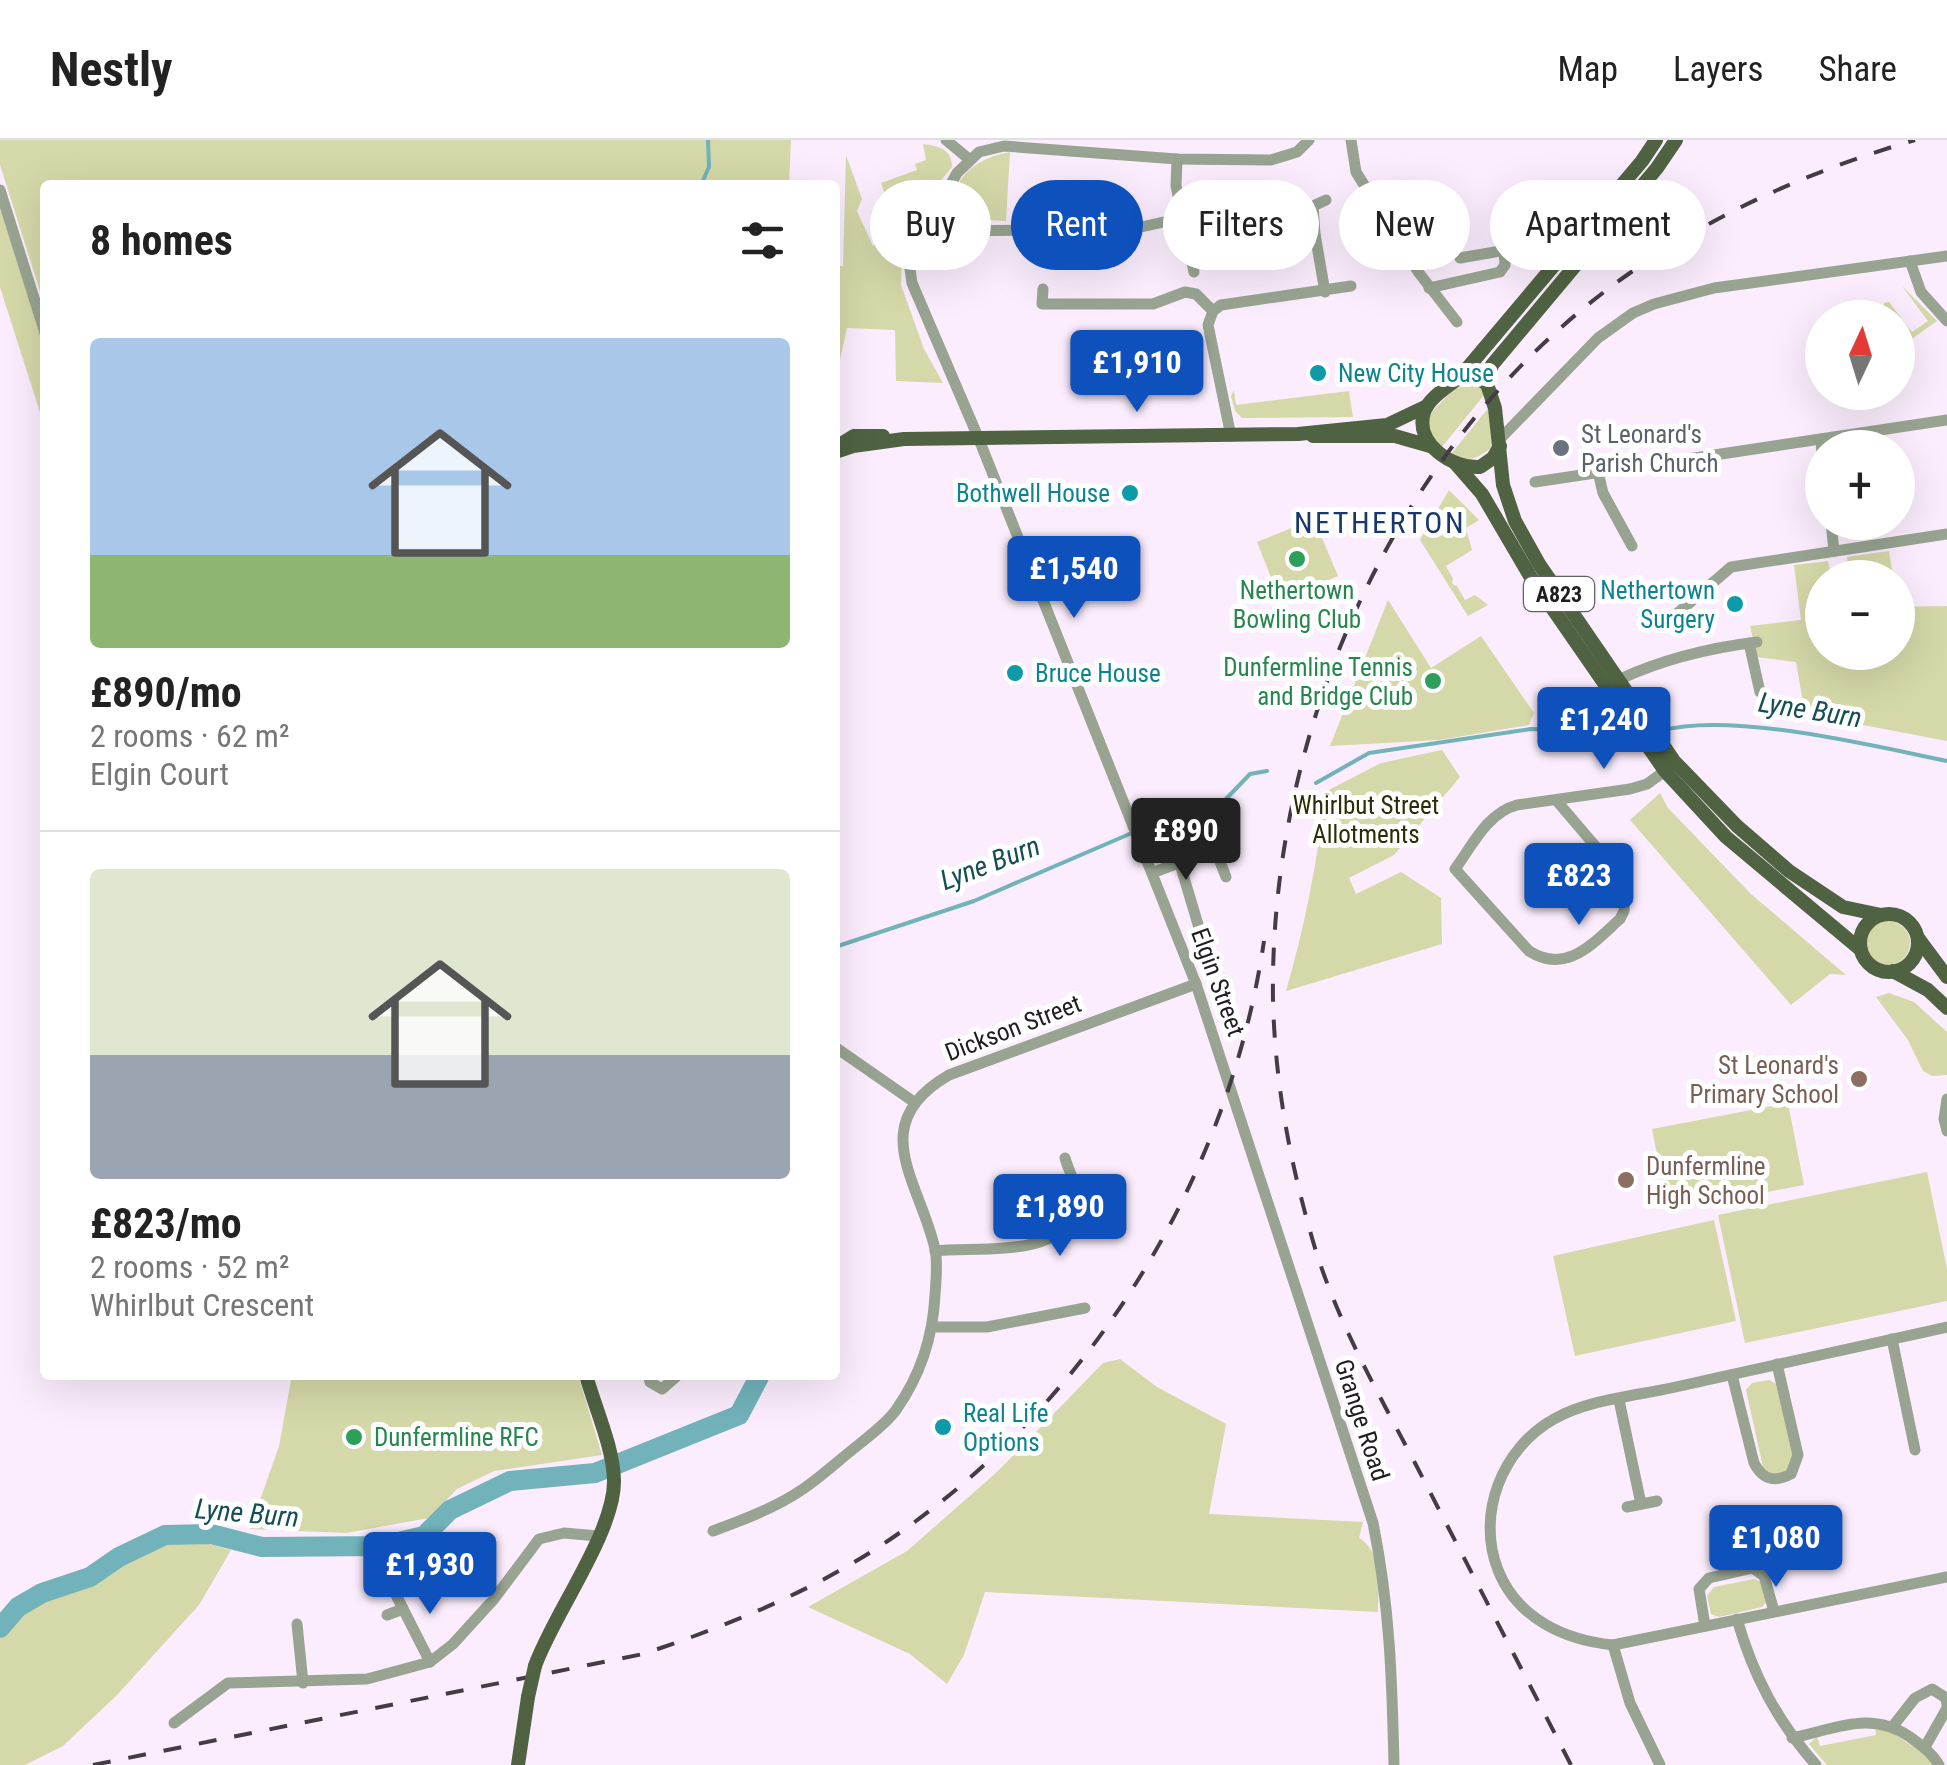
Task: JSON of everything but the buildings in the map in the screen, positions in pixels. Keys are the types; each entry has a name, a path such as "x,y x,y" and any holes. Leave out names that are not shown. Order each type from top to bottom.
{"main road":[{"path":"1298,434 1384,425 1426,406 1458,378 1656,140"},
{"path":"1458,378 1473,376 1487,384 1492,365 1657,168 1676,140"},
{"name":"A823","path":"1487,384 1500,442 1503,485 1515,521 1539,564 1618,680 1664,771 1726,837 1861,950 1872,966 1893,971 1928,990 1947,1008"},
{"path":"1426,406 1424,432 1432,446"},
{"path":"840,446 848,438 863,434 904,439 1395,436 1432,446"},
{"path":"1455,463 1480,467 1492,458 1500,442"},
{"name":"A823","path":"1432,446 1455,463 1480,491 1530,576 1647,736 1789,872 1843,907 1903,918 1911,924 1947,977"},
{"path":"1861,950 1864,928 1881,915"},
{"path":"1893,971 1914,957 1917,938"},
{"path":"518,1765 535,1666 546,1635 598,1536 613,1494 612,1469 587,1380"}],"street":[{"path":"946,140 969,159 979,152 1004,146 1176,159 1284,158 1309,140"},
{"path":"1351,140 1356,172 1430,288 1457,322"},
{"name":"Elgin Street","path":"969,159 957,173 915,249 910,269 920,306 978,437 1140,841 1196,984 1234,1098"},
{"path":"1176,159 1176,180"},
{"path":"0,190 40,318"},
{"path":"1319,204 1326,200"},
{"path":"991,231 1132,229 1163,222"},
{"path":"1500,442 1530,405 1598,338 1632,313 1714,288 1947,256"},
{"path":"1319,257 1325,292"},
{"path":"1910,261 1921,292 1947,321"},
{"path":"1430,288 1501,270"},
{"path":"1231,436 1208,325 1213,311 1222,305 1350,286"},
{"path":"1043,289 1042,304 1154,304 1185,292 1196,294 1213,311"},
{"path":"1493,401 1510,413 1530,405"},
{"path":"1880,430 1947,420"},
{"path":"1536,482 1805,441"},
{"path":"1598,472 1603,493 1632,546"},
{"path":"1672,618 1731,567 1947,534"},
{"path":"1833,540 1834,551"},
{"path":"1618,680 1647,666 1703,650 1753,643 1760,692"},
{"path":"1556,800 1626,882 1620,918 1578,956 1567,960 1540,958 1529,951 1455,869 1503,809 1556,800 1640,787 1664,771"},
{"path":"1152,874 1216,849 1226,878"},
{"path":"1180,864 1205,948"},
{"name":"Dickson Street","path":"914,1102 928,1087 949,1075 1196,984"},
{"path":"713,1531 802,1490 880,1427 895,1412 915,1377 934,1327 935,1251 904,1159 907,1120 914,1102 840,1050"},
{"name":"Grange Road","path":"1234,1098 1372,1523 1388,1609 1394,1765"},
{"path":"1947,1099 1947,1131"},
{"path":"935,1251 1050,1241 1070,1224 1077,1196 1065,1158"},
{"path":"934,1327 986,1328 1085,1308"},
{"path":"1947,1327 1576,1410 1539,1428 1524,1441 1499,1479 1491,1514 1493,1554 1510,1592 1542,1624 1588,1642 1612,1645 1947,1577"},
{"path":"1892,1339 1915,1450"},
{"path":"1732,1374 1754,1463 1769,1480 1781,1479 1791,1474 1798,1454 1778,1364"},
{"path":"649,1380 662,1389 672,1380"},
{"path":"1618,1400 1642,1504"},
{"path":"1627,1507 1657,1501"},
{"path":"174,1723 228,1683 367,1680 430,1662 453,1644 489,1604 538,1539 564,1533 598,1536"},
{"path":"1704,1626 1699,1589 1709,1578 1753,1568 1764,1576 1774,1612"},
{"path":"394,1591 430,1662"},
{"path":"386,1615 403,1608"},
{"path":"1737,1619 1758,1683 1792,1738 1816,1765"},
{"path":"297,1624 302,1683"},
{"path":"1612,1645 1630,1704 1660,1765"},
{"path":"1894,1726 1916,1698 1932,1689 1946,1698 1947,1707 1924,1747"},
{"path":"1792,1738 1876,1721 1894,1726 1924,1747 1939,1765"}],"green space":[{"path":"0,140 791,140 789,180 40,180 40,291 0,165"},
{"path":"923,144 944,150 952,167 941,180 889,180 917,170 915,164 926,160"},
{"path":"1010,152 1006,221 991,220 991,180 961,180 990,158"},
{"path":"846,155 862,199 857,211 870,239 870,270 902,270 901,285 924,349 943,383 896,381 895,330 847,328 840,360"},
{"path":"0,208 40,334 40,412 0,287"},
{"path":"1902,286 1937,321 1915,337 1915,330 1928,321"},
{"path":"1470,382 1479,384 1485,394 1441,448 1432,439 1428,416 1452,391"},
{"path":"1234,390 1236,405 1349,391 1353,417 1242,418 1235,411 1231,396"},
{"path":"1490,406 1491,448 1472,458 1451,454"},
{"path":"1449,490 1479,520 1466,528 1472,550 1446,566 1452,584 1465,600 1475,595 1488,605 1468,616 1420,540"},
{"name":"Nethertown Bowling Club","path":"1314,519 1338,576 1280,600 1257,542"},
{"path":"1889,551 1890,560 1847,560"},
{"path":"1805,564 1805,670 1915,670 1915,607 1947,606 1947,741 1805,714 1796,662 1757,657 1750,626 1801,620 1794,565"},
{"name":"Dunfermline Tennis and Bridge Club","path":"1388,600 1431,668 1481,636 1534,713 1529,725 1439,740 1330,746"},
{"name":"Whirlbut Street Allotments","path":"1442,750 1460,777 1394,855 1349,878 1356,894 1401,872 1441,898 1442,944 1286,991 1310,892 1325,792 1381,763"},
{"path":"1660,793 1668,808 1751,894 1846,975 1830,974 1791,1005 1630,820"},
{"path":"1888,921 1904,927 1910,943 1904,959 1888,965 1872,959 1866,943 1872,927"},
{"path":"1889,993 1914,1002 1947,1032 1947,1075 1932,1076 1923,1071 1908,1040 1876,997"},
{"path":"1788,1103 1804,1185 1668,1211 1652,1129"},
{"path":"1927,1172 1947,1269 1947,1301 1745,1343 1718,1215"},
{"path":"1714,1220 1736,1321 1575,1356 1553,1256"},
{"path":"1120,1359 1157,1387 1226,1424 1209,1514 1363,1522 1359,1538 1376,1561 1378,1612 985,1592 964,1655 947,1684 910,1654 808,1607 907,1551 997,1472 1103,1363"},
{"path":"291,1380 580,1380 602,1455 494,1471 457,1489 429,1518 346,1533 250,1529 279,1446"},
{"path":"1769,1380 1778,1385 1795,1462 1788,1473 1771,1477 1763,1467 1746,1390 1752,1383"},
{"path":"201,1542 231,1550 199,1605 117,1695 63,1746 25,1765 0,1765 0,1639 27,1605 91,1581 129,1555 165,1545"},
{"path":"1754,1579 1762,1582 1767,1601 1762,1607 1719,1617 1711,1614 1707,1596 1714,1587"},
{"path":"1875,1726 1882,1726 1936,1765 1827,1765 1809,1744 1817,1737 1820,1746 1876,1735"}],"waterway":[{"path":"703,180 709,167 708,140"},
{"name":"Lyne Burn","path":"1660,731 1690,726 1762,728 1947,761"},
{"name":"Lyne Burn","path":"1316,783 1369,753 1531,729 1583,730 1612,740 1637,738"},
{"name":"Lyne Burn","path":"840,945 974,901 1169,817 1225,800 1250,774 1267,771"},
{"name":"Lyne Burn","path":"0,1628 18,1607 42,1593 90,1577 119,1557 165,1535 211,1534 262,1547 381,1546 424,1536 450,1510 510,1481 595,1473 739,1415 757,1380"}],"railway":[{"path":"1571,1765 1355,1348 1318,1258 1284,1115 1273,1001 1277,902 1292,804 1318,707 1354,613 1401,524 1456,441 1521,366 1595,299 1707,225 1788,185 1915,140"},
{"path":"93,1765 643,1654 773,1604 836,1573 895,1536 966,1481 1031,1419 1089,1350 1140,1276 1184,1198 1219,1115 1246,1029 1264,941"}],"place":[{"name":"New City House","path":"1318,373"},
{"name":"St Leonard's Parish Church","path":"1561,448"},
{"name":"Bothwell House","path":"1130,493"},
{"name":"Nethertown Bowling Club","path":"1297,559"},
{"name":"Nethertown Surgery","path":"1735,604"},
{"name":"Bruce House","path":"1015,673"},
{"name":"Dunfermline Tennis and Bridge Club","path":"1433,681"},
{"name":"St Leonard's Primary School","path":"1859,1079"},
{"name":"Dunfermline High School","path":"1626,1180"},
{"name":"Real Life Options","path":"943,1427"},
{"name":"Dunfermline RFC","path":"354,1437"}],"district":[{"name":"NETHERTON","path":"1380,522"}]}
